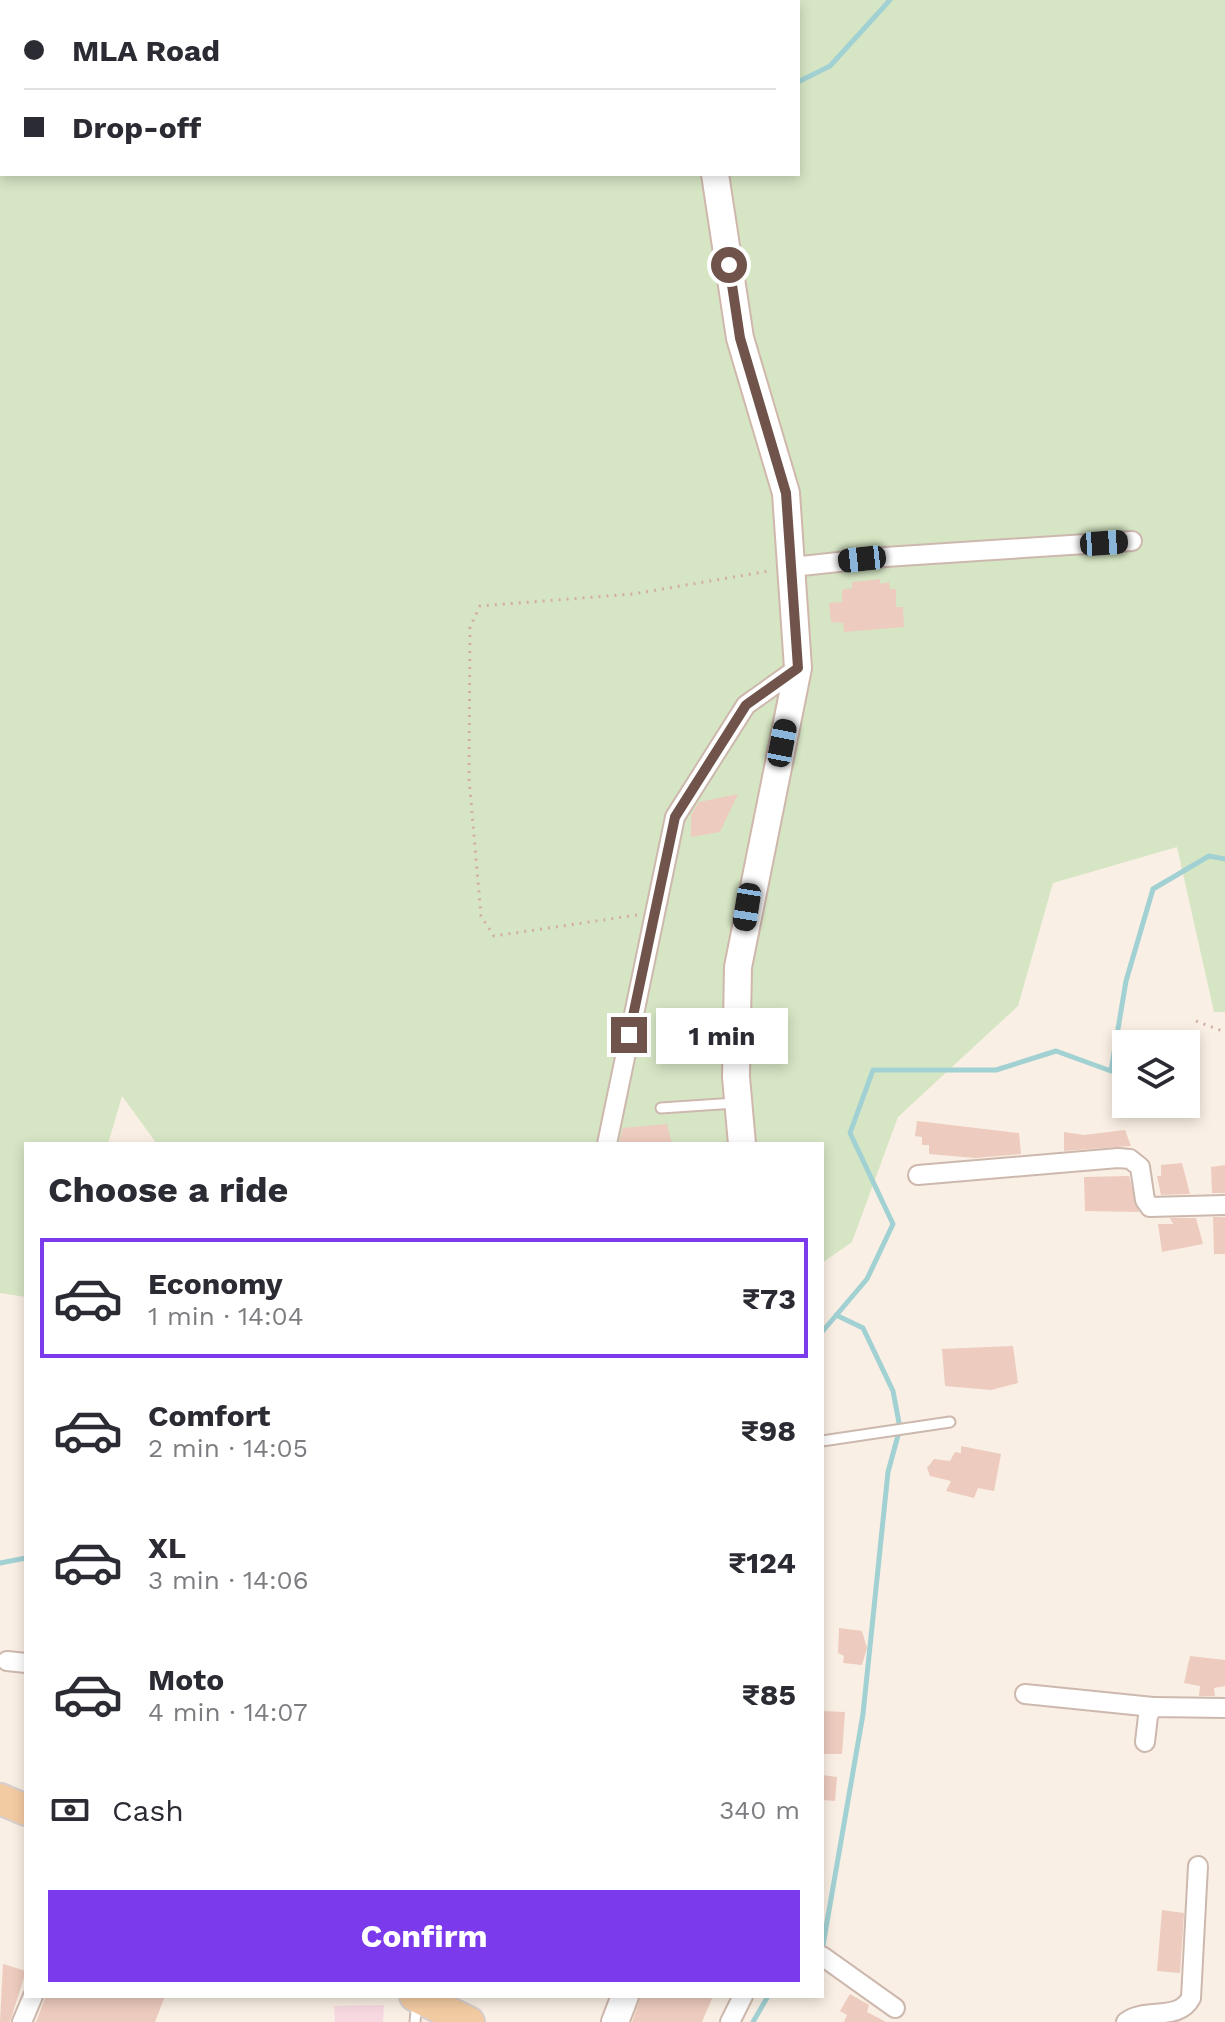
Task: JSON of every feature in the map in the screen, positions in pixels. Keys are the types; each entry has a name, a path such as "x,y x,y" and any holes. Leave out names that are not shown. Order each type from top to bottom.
{"main road":[{"path":"0,1799 24,1809"},
{"path":"416,2005 469,2022"}],"street":[{"path":"715,176 740,338 786,493 798,668 738,967 742,1142"},
{"path":"792,567 885,557 1132,541"},
{"path":"607,1142 675,817 746,705 798,668"},
{"path":"918,1175 1130,1159 1140,1167 1145,1200 1150,1207 1225,1205"},
{"path":"7,1661 24,1663"},
{"path":"1025,1694 1153,1707 1225,1708"},
{"path":"1145,1742 1148,1716 1153,1707"},
{"path":"1126,2022 1135,2015 1177,2012 1186,2007 1191,1998 1198,1866"},
{"path":"824,1957 895,2008"},
{"path":"22,2022 32,1998"},
{"path":"615,2022 624,1998"},
{"path":"730,2022 742,1998"}],"lane":[{"path":"661,1108 739,1103"},
{"path":"824,1441 950,1422"}],"path":[{"path":"655,912 494,936 481,916 469,778 470,627 480,606 633,594 792,567"},
{"path":"1196,1021 1225,1032"}],"shaded area":[{"path":"384,2005 383,2022 335,2022 334,2006"}],"green space":[{"path":"800,0 1225,0 1225,1012 1214,1012 1177,847 1053,883 1018,1006 898,1117 852,1242 824,1262 824,1142 156,1142 122,1096 109,1142 24,1142 24,1297 0,1293 0,176 800,176"}],"building":[{"path":"880,579 880,584 889,582 890,589 896,589 896,607 903,607 904,627 844,632 843,623 831,622 829,603 842,602 842,590 852,588 852,582"},
{"path":"738,794 720,832 691,837 691,815 699,802"},
{"path":"917,1121 1019,1133 1021,1154 975,1158 929,1154 929,1145 922,1145 922,1137 915,1136"},
{"path":"667,1124 672,1142 620,1142 623,1128"},
{"path":"1125,1130 1131,1146 1064,1151 1064,1132 1084,1135"},
{"path":"1182,1163 1190,1194 1161,1195 1157,1176 1161,1176 1161,1165"},
{"path":"1225,1165 1225,1193 1212,1193 1211,1167"},
{"path":"1129,1176 1139,1212 1085,1211 1084,1177"},
{"path":"1213,1217 1225,1217 1225,1254 1214,1254"},
{"path":"1170,1218 1196,1218 1203,1244 1162,1252 1158,1224 1173,1224"},
{"path":"1013,1346 1018,1383 991,1390 945,1386 942,1349"},
{"path":"961,1446 1001,1454 994,1491 978,1488 974,1498 946,1491 951,1481 930,1476 927,1468 934,1459 950,1461 955,1452 961,1453"},
{"path":"839,1628 862,1631 867,1648 862,1665 843,1663 844,1656 838,1653"},
{"path":"1190,1656 1225,1660 1225,1686 1214,1688 1215,1696 1199,1696 1200,1686 1184,1683"},
{"path":"824,1711 845,1712 842,1754 824,1754"},
{"path":"824,1775 837,1777 835,1801 824,1800"},
{"path":"1162,1910 1184,1913 1180,1973 1157,1971"},
{"path":"3,1964 24,1970 24,1977 10,2022 0,2022"},
{"path":"850,1994 869,2005 867,2012 886,2022 844,2022 847,2015 840,2011"},
{"path":"45,1998 164,1998 155,2022 36,2022"},
{"path":"640,1998 712,1998 702,2022 632,2022"}],"waterway":[{"path":"800,81 830,66 890,0"},
{"path":"824,1330 867,1279 893,1224 850,1133 873,1070 996,1070 1056,1051 1111,1071 1126,981 1153,889 1209,856 1225,859"},
{"path":"824,1939 863,1714 888,1472 900,1428 893,1391 863,1328 836,1315"},
{"path":"0,1563 24,1558"},
{"path":"753,2022 767,1998"}],"route":[{"path":"629,1035 675,817 746,705 798,668 786,493 740,338 729,265"}]}
